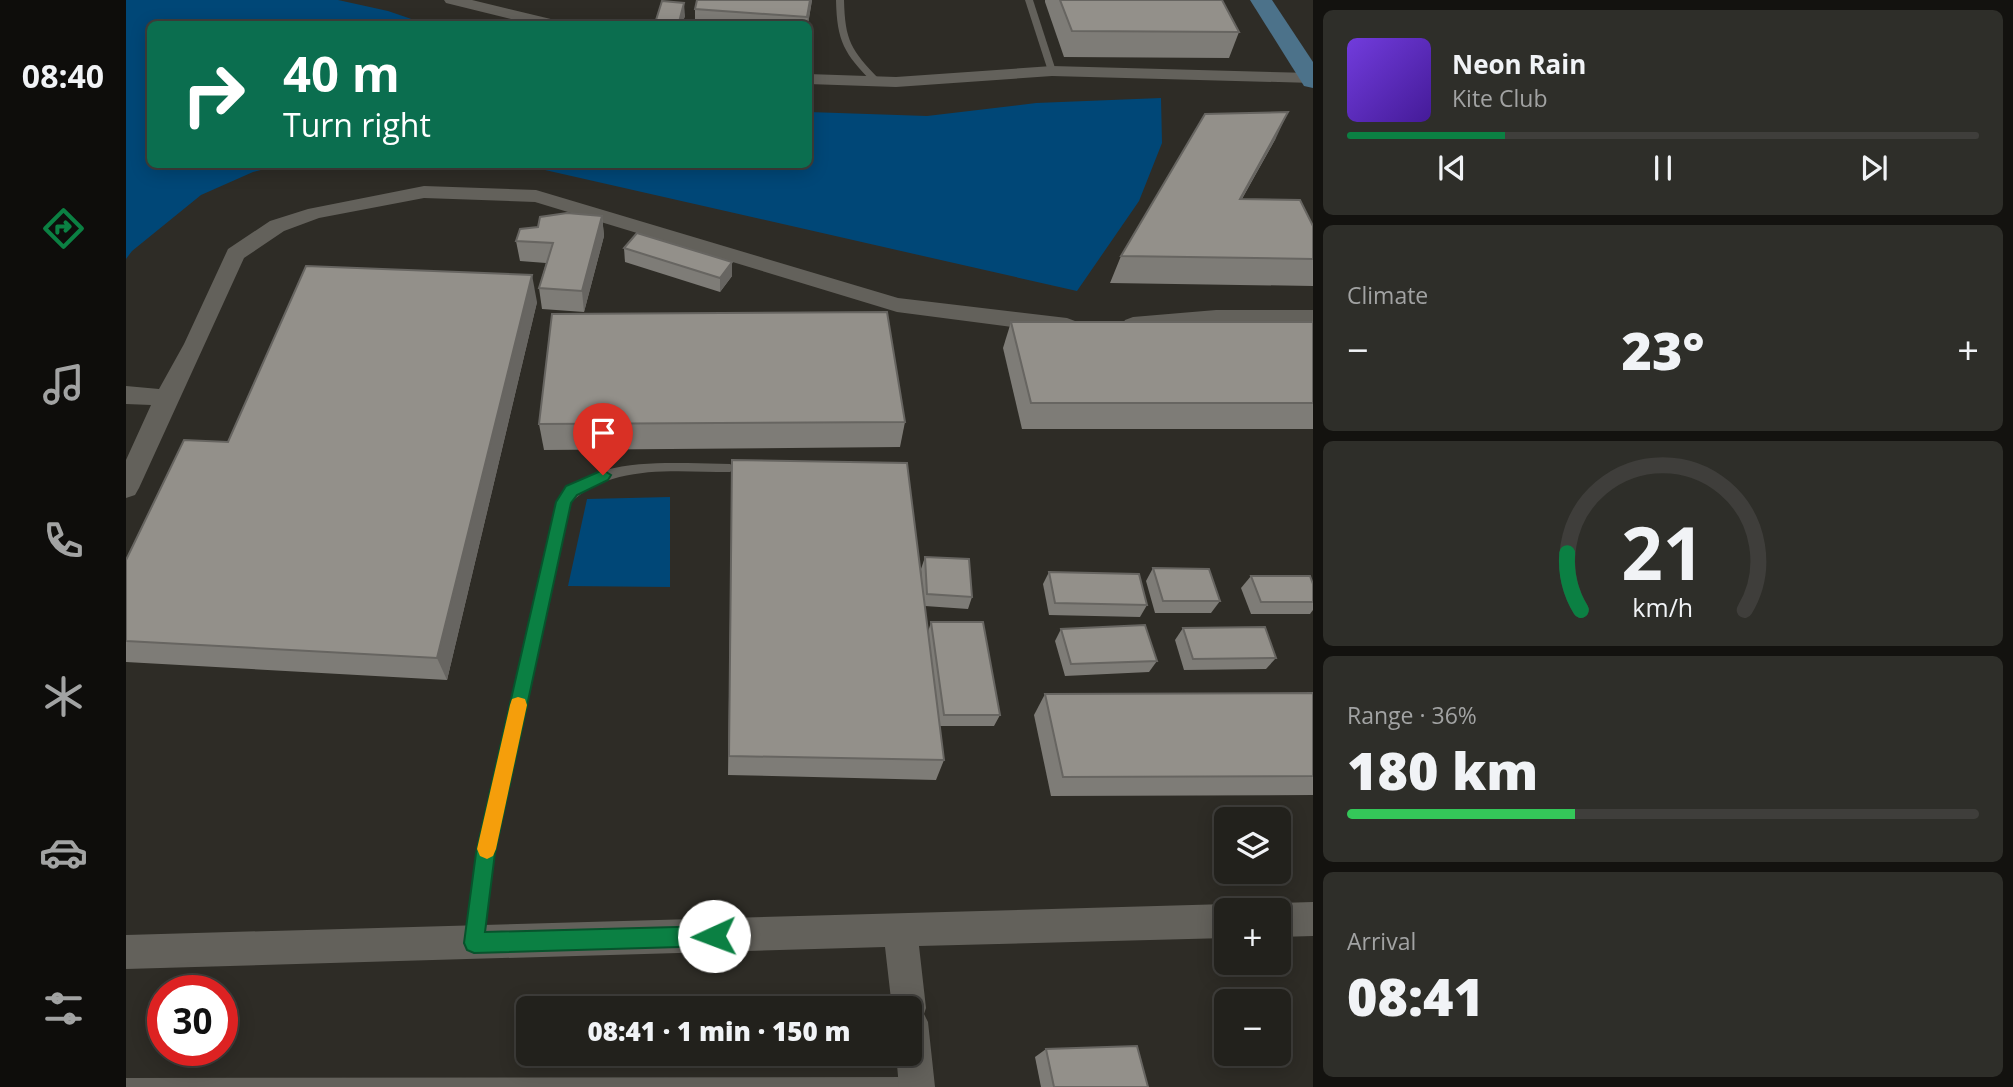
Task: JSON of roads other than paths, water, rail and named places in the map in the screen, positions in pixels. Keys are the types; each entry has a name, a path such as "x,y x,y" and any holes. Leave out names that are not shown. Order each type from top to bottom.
{"street":[{"path":"452,0 537,21"},
{"path":"1261,0 1312,80"},
{"path":"812,79 876,81 1052,71 1312,80"},
{"path":"126,488 235,254 277,226 315,214 424,192 536,196 897,305 1085,329"},
{"path":"1111,327 1216,318 1313,317"},
{"path":"126,395 166,398"},
{"path":"1291,920 1313,919"},
{"path":"126,952 1214,921"},
{"path":"900,931 907,996"},
{"path":"915,1066 917,1086"}],"lane":[{"path":"840,0 842,39 850,54 876,81"},
{"path":"1029,0 1052,71"},
{"path":"474,943 486,853 564,502 571,491 581,484 625,470 730,468"},
{"path":"126,1086 917,1086"}],"water":[{"path":"126,0 338,0 388,11 417,21 147,21 147,168 268,168 201,195 132,251 126,259"},
{"path":"1161,98 1162,143 1139,201 1077,291 536,168 812,168 812,112 927,116 1036,103"},
{"path":"670,497 670,587 568,586 587,499"}]}
